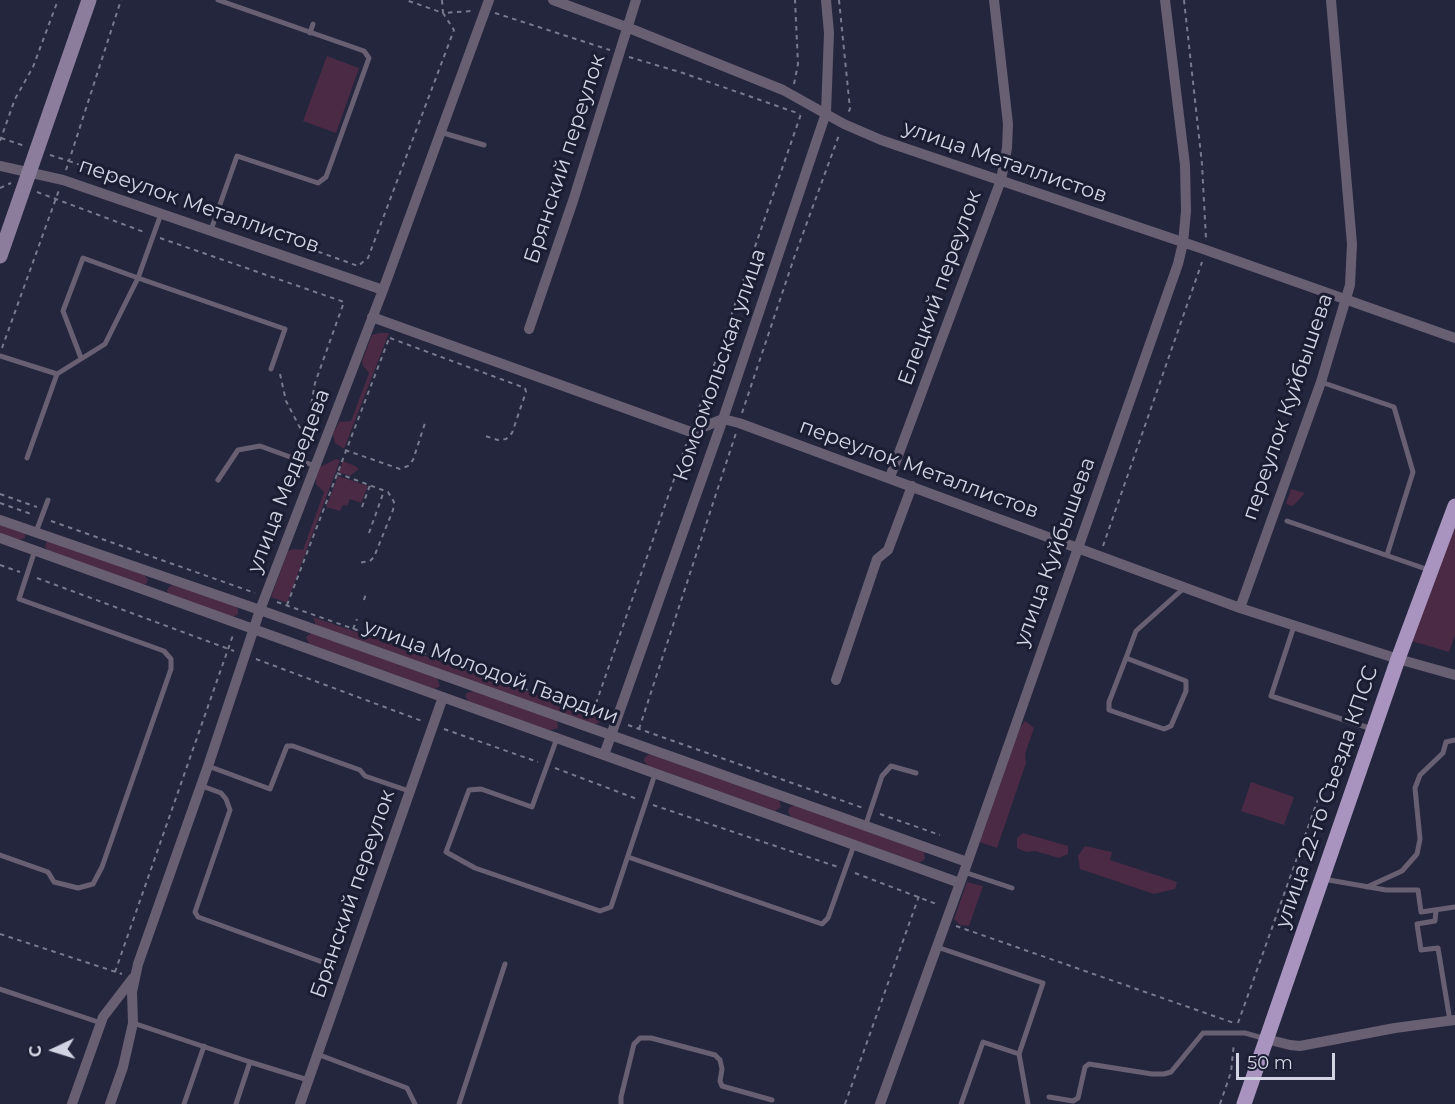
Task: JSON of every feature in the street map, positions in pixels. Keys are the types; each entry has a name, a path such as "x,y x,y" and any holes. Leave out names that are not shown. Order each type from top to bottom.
{"main road":[{"path":"0,256 22,181 89,0"},
{"name":"улица 22-го Съезда КПСС","path":"1244,1104 1398,659 1455,506"}],"street":[{"name":"улица Металлистов","path":"553,0 792,95 844,124 881,140 1206,250 1455,338"},
{"name":"Брянский переулок","path":"529,329 636,0"},
{"name":"Комсомольская улица","path":"604,755 723,419 826,113 829,33 826,0"},
{"name":"Елецкий переулок","path":"890,477 1001,180 1007,147 1008,124 994,0"},
{"name":"улица Куйбышева","path":"880,1104 1178,264 1183,243 1186,211 1185,165 1165,0"},
{"name":"переулок Куйбышева","path":"1240,608 1321,382 1350,285 1352,244 1331,0"},
{"name":"улица Медведева","path":"72,1104 103,1017 133,978 311,464 383,290 487,5"},
{"name":"переулок Металлистов","path":"0,166 22,181 63,180 383,290"},
{"path":"372,317 690,432 723,419"},
{"name":"переулок Металлистов","path":"723,419 890,477 1240,608 1455,675"},
{"path":"836,680 877,559 888,550 912,486"},
{"name":"улица Молодой Гвардии","path":"0,520 260,610 865,827 964,872"},
{"name":"улица Молодой Гвардии","path":"0,538 854,845 964,872"},
{"name":"Брянский переулок","path":"300,1104 443,697"},
{"name":"улица Медведева","path":"110,1104 123,1067 133,1023 133,978"},
{"path":"1266,1039 1300,1046 1452,1021"}],"lane":[{"path":"211,230 237,156 318,183 326,177 369,58 364,51 218,0"},
{"path":"310,33 313,24"},
{"path":"440,132 484,145"},
{"path":"27,458 57,374 105,344 138,278 161,214"},
{"path":"81,358 63,311 82,258 285,329 271,369"},
{"path":"0,354 57,374"},
{"path":"1321,382 1394,407 1413,472 1387,555"},
{"path":"218,480 238,450 260,446 311,464"},
{"path":"36,533 48,500"},
{"path":"1287,521 1431,570"},
{"path":"0,855 48,872 54,882 78,888 93,884 102,867 171,669 171,659 164,651 19,599 35,550"},
{"path":"1126,658 1186,681 1186,691 1171,726 1164,729 1109,710 1110,702 1126,658 1136,631 1184,588"},
{"path":"1294,626 1271,696 1373,730"},
{"path":"557,738 532,807 481,789 469,790 446,852 475,868 600,911 611,907 655,774"},
{"path":"1367,887 1402,871 1417,854 1420,839 1415,788 1420,775 1443,753 1446,742 1455,740"},
{"path":"208,766 270,789 287,746 293,746 360,770 365,776 409,791"},
{"path":"865,827 882,776 891,766 916,773"},
{"path":"201,786 220,792 226,799 230,810 195,912 198,917 325,963"},
{"path":"628,857 822,924 828,918 854,845"},
{"path":"964,872 1012,888"},
{"path":"1321,879 1386,890 1418,890 1421,912 1455,907"},
{"path":"1436,910 1436,921 1417,924 1421,950 1438,948 1452,1021"},
{"path":"937,947 1043,983 1019,1054 1028,1104"},
{"path":"459,1104 505,964"},
{"path":"0,990 101,1023"},
{"path":"133,1023 308,1080"},
{"path":"1049,1097 1073,1101 1078,1098 1085,1067 1089,1064 1164,1074 1171,1072 1203,1033 1235,1032 1266,1039"},
{"path":"621,1104 634,1044 640,1038 651,1038 715,1055 720,1060 722,1086 772,1101"},
{"path":"961,1104 983,1042 1019,1054"},
{"path":"184,1104 204,1046"},
{"path":"317,1054 407,1088 415,1104"},
{"path":"236,1104 250,1062"}],"path":[{"path":"0,141 15,99 33,67 58,0"},
{"path":"0,354 63,180 122,0"},
{"path":"406,0 443,13 487,5 620,54 684,73 801,114"},
{"path":"216,214 358,266 368,258 454,30 443,13 442,0"},
{"path":"792,95 798,64 795,0"},
{"path":"639,729 794,258 850,109 839,0"},
{"path":"1099,556 1206,250 1202,164 1184,0"},
{"path":"593,713 805,103"},
{"path":"69,161 119,179"},
{"path":"0,179 22,181 55,199 344,302 315,383 309,445 311,464"},
{"path":"0,188 22,181"},
{"path":"287,606 394,324"},
{"path":"389,338 525,388 526,392 512,433 506,439 498,440 485,435"},
{"path":"280,374 286,401 309,445"},
{"path":"345,450 400,469 408,466 413,460 425,423"},
{"path":"336,473 385,490 392,496 393,510 374,557 370,561 358,563"},
{"path":"362,507 370,485"},
{"path":"369,533 385,490"},
{"path":"0,494 44,509"},
{"path":"0,503 792,784"},
{"path":"0,565 646,802 919,896 940,905 956,926 1237,1024 1322,788"},
{"path":"364,600 366,592"},
{"path":"353,629 357,619"},
{"path":"115,972 237,623"},
{"path":"845,1104 919,896"},
{"path":"0,934 133,978"},
{"path":"1220,1104 1231,1072 1235,1032"}],"shaded area":[{"path":"327,56 359,68 336,133 303,121"},
{"path":"389,333 344,449 335,443 333,434 339,422 351,421 369,373 362,361 372,335"},
{"path":"336,459 340,460 287,603 271,597 288,551 303,550 324,492 316,484 320,467"},
{"path":"343,461 359,469 350,476 338,472"},
{"path":"338,476 368,486 361,503 350,499 347,506 343,505 340,511 326,507"},
{"path":"1291,489 1305,493 1293,506 1286,504"},
{"path":"1455,507 1455,635 1449,652 1405,639"},
{"path":"0,523 23,531 25,538 19,540 0,534"},
{"path":"47,541 144,574 148,580 146,584 141,584 49,551 45,547"},
{"path":"173,585 236,606 238,614 233,617 169,595 167,590"},
{"path":"313,617 604,718 597,724 591,724 317,628"},
{"path":"311,633 437,678 440,686 435,689 309,644 306,637"},
{"path":"473,691 557,720 558,728 544,729 469,702 465,696"},
{"path":"1025,721 1034,728 1025,754 1026,763 997,848 980,842 1018,730"},
{"path":"650,754 779,800 781,807 775,811 648,766 644,761 645,757"},
{"path":"1251,782 1294,797 1284,825 1241,811"},
{"path":"794,805 921,850 924,852 925,859 919,863 792,818 788,812 789,808"},
{"path":"1023,833 1068,846 1068,854 1059,858 1035,851 1026,852 1017,848 1017,838"},
{"path":"1085,846 1112,852 1110,860 1177,882 1175,889 1154,894 1080,869 1078,856"},
{"path":"967,882 983,886 969,926 960,925 954,919"}]}
